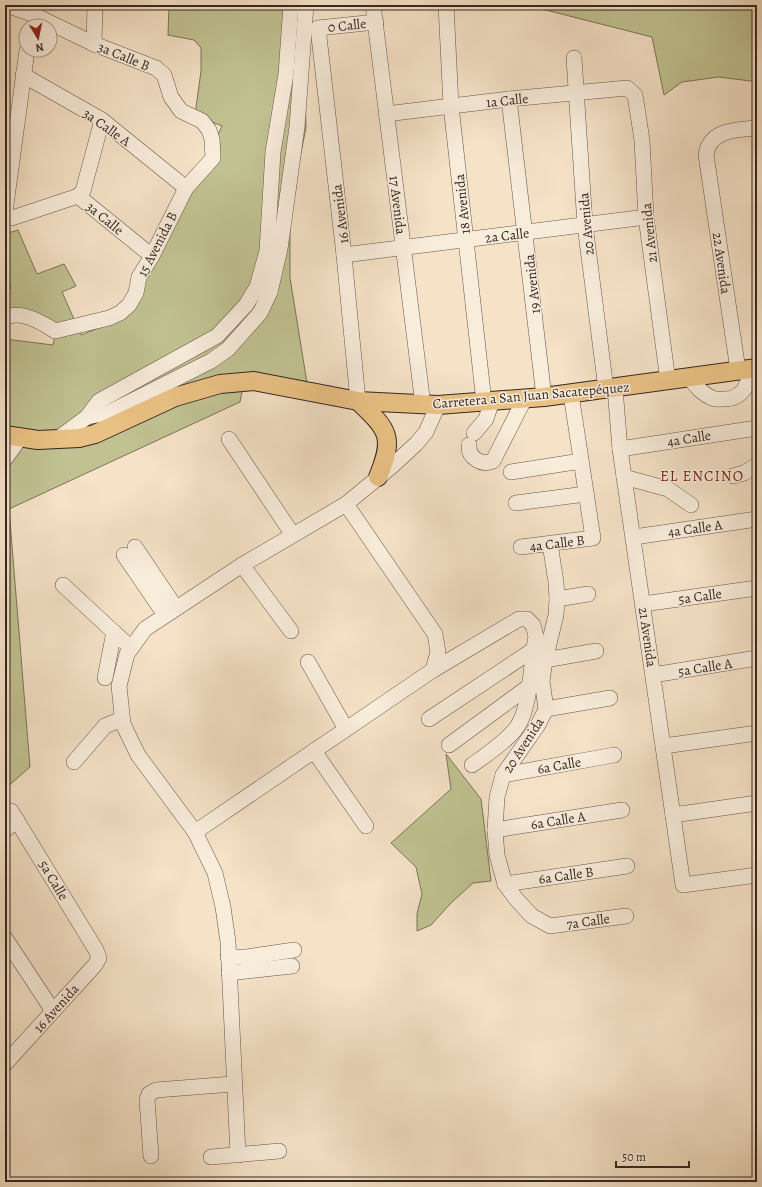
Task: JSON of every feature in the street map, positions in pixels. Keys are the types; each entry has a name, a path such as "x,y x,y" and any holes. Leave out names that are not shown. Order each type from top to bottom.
{"main road":[{"name":"Carretera a San Juan Sacatepéquez","path":"13,437 56,440 95,434 175,397 220,384 254,381 358,401 430,405 571,394 749,369"},
{"path":"358,401 383,426 387,435 388,449 378,477"}],"street":[{"name":"3a Calle B","path":"6,5 28,18"},
{"path":"94,44 95,5"},
{"path":"56,440 86,418 99,401 217,336 246,305 257,287 267,251 273,152 286,74 292,5"},
{"path":"86,418 108,413 211,361 228,349 260,313 270,292 280,249 297,127 306,5"},
{"name":"17 Avenida","path":"373,5 403,247 430,405"},
{"name":"18 Avenida","path":"446,5 451,106 466,240 488,401"},
{"name":"0 Calle","path":"318,28 376,22"},
{"name":"16 Avenida","path":"318,28 344,255 358,401"},
{"name":"3a Calle B","path":"58,30 156,68 164,75 171,97 181,111 202,122 209,130 212,138"},
{"path":"23,75 25,58"},
{"name":"20 Avenida","path":"574,58 585,225 610,389"},
{"name":"3a Calle A","path":"23,75 102,120 186,188"},
{"name":"3a Calle","path":"23,75 6,212 7,217 12,218 78,196 152,256"},
{"name":"1a Calle","path":"386,114 509,99 627,88"},
{"name":"21 Avenida","path":"627,88 635,95 642,140 646,217 668,381"},
{"name":"19 Avenida","path":"509,99 526,233 544,397"},
{"path":"78,196 83,191 102,120"},
{"name":"22 Avenida","path":"749,369 706,155 708,147 721,133 728,130 757,128"},
{"name":"15 Avenida B","path":"5,318 10,315 21,316 45,325 55,331 109,318 120,313 129,305 136,293 139,277 152,256 186,188 213,158 212,138"},
{"name":"2a Calle","path":"344,255 646,217"},
{"path":"689,378 701,391 713,399 731,399 739,396 744,391 749,382 749,369"},
{"name":"21 Avenida","path":"610,389 634,537 684,885 757,875"},
{"path":"516,503 586,494 571,394"},
{"path":"488,401 486,419 472,439 471,455 476,460 486,463 493,461 525,398"},
{"path":"238,1155 233,1084 228,957 223,907 216,872 195,832 138,755 123,724 119,686 127,654 145,629 242,565 346,504 416,444 426,432 430,405"},
{"name":"4a Calle","path":"620,449 757,428"},
{"path":"5,459 13,437"},
{"path":"229,439 293,535"},
{"path":"511,472 581,461"},
{"path":"733,476 744,473 757,465"},
{"path":"624,477 668,489 691,505"},
{"name":"4a Calle B","path":"521,547 593,538 586,494"},
{"path":"346,504 435,634 438,652 433,670"},
{"name":"4a Calle A","path":"634,537 757,519"},
{"name":"20 Avenida","path":"550,544 557,599 556,615 545,660 542,681 546,710 538,725 503,775 497,797 495,830 497,855 505,884 532,916 550,926"},
{"path":"129,551 170,612"},
{"path":"242,565 291,631"},
{"path":"63,585 131,648"},
{"name":"5a Calle","path":"643,604 757,588"},
{"path":"557,599 588,594"},
{"path":"195,832 433,670 519,619 527,619 533,625 536,636 525,707 520,722 498,745 472,766"},
{"path":"105,678 114,632"},
{"path":"429,720 533,650"},
{"path":"545,660 596,651"},
{"name":"5a Calle A","path":"654,675 757,658"},
{"path":"308,662 346,730"},
{"path":"449,745 528,687"},
{"path":"546,710 610,698"},
{"path":"74,762 105,726 122,719"},
{"path":"664,746 757,733"},
{"path":"314,751 366,826"},
{"name":"6a Calle","path":"503,775 614,755"},
{"path":"674,815 757,803"},
{"name":"6a Calle A","path":"495,830 622,810"},
{"name":"5a Calle","path":"5,830 14,816 96,950"},
{"name":"6a Calle B","path":"505,884 627,866"},
{"name":"7a Calle","path":"550,926 626,916"},
{"path":"5,938 53,1011"},
{"name":"16 Avenida","path":"5,1064 95,965 98,958 96,950"},
{"path":"228,957 247,957 294,950"},
{"path":"229,973 292,966"},
{"path":"151,1156 147,1100 149,1094 156,1090 233,1084"},
{"path":"211,1157 279,1151"}],"green space":[{"path":"169,5 311,5 305,82 306,128 298,167 290,226 290,278 307,383 245,377 240,402 9,509 30,767 5,789 5,339 53,345 55,336 5,311 5,290 11,289 5,260 5,234 18,230 37,274 64,264 76,286 62,292 81,335 114,322 194,187 222,126 195,115 201,71 201,48 194,40 168,35"},
{"path":"526,5 757,5 757,80 750,81 719,77 682,82 664,95 652,37"},
{"path":"446,754 481,799 491,881 473,883 451,903 431,925 417,931 417,914 422,894 416,867 391,843 451,789"}],"district":[{"name":"EL ENCINO","path":"702,476"}]}
